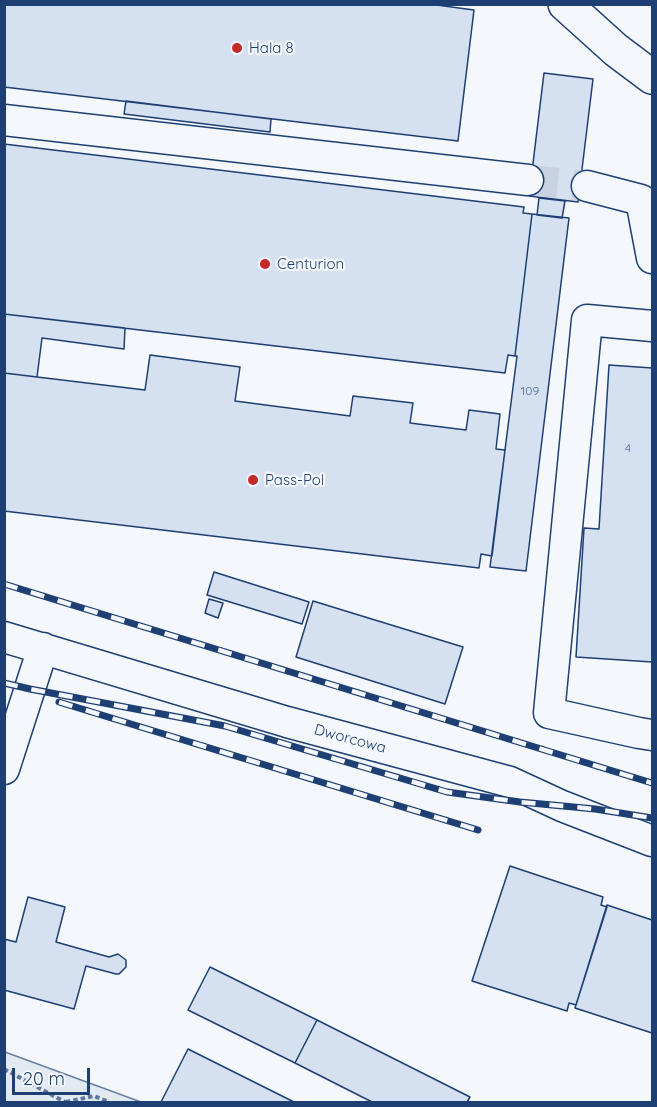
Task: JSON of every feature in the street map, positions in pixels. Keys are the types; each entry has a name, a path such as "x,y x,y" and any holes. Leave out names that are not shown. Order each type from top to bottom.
{"main road":[{"path":"565,4 616,50 652,77"}],"street":[{"path":"4,120 528,180"},
{"path":"586,186 641,200 652,258"},
{"path":"652,326 587,320 549,713 652,735"},
{"name":"Dworcowa","path":"4,637 287,722 510,782 562,806 652,841"},
{"path":"4,769 43,648"}],"path":[{"path":"4,1069 65,1102 94,1096 108,1102"}],"shaded area":[{"path":"5,1052 141,1102 5,1102"}],"building":[{"name":"Hala 8","path":"4,4 429,4 474,10 458,141 4,87"},
{"path":"544,73 593,79 578,202 529,196"},
{"path":"126,101 271,119 270,132 124,114"},
{"name":"Centurion","path":"4,144 524,207 523,213 532,214 515,356 508,355 505,373 4,314"},
{"path":"539,198 565,201 562,218 537,215"},
{"path":"532,214 569,218 526,571 490,567 517,356 515,356"},
{"path":"4,314 125,328 124,349 42,338 37,377 4,373"},
{"name":"Pass-Pol","path":"150,355 240,367 235,401 350,416 353,396 413,403 410,423 466,430 469,410 500,414 496,449 505,450 492,556 481,554 479,568 4,511 4,373 145,390"},
{"path":"609,365 652,368 652,662 576,657 584,528 599,529"},
{"path":"214,572 309,602 302,624 207,595"},
{"path":"209,599 223,603 218,618 205,613"},
{"path":"313,601 463,647 445,704 296,657"},
{"path":"510,866 603,897 601,905 607,907 576,1005 569,1003 567,1011 472,981"},
{"path":"28,897 65,907 56,942 109,957 118,954 126,960 126,967 119,974 86,966 74,1009 4,990 4,939 16,942"},
{"path":"607,905 652,920 652,1033 575,1008"},
{"path":"210,967 317,1020 295,1063 188,1010"},
{"path":"317,1020 470,1097 467,1102 372,1102 295,1063"},
{"path":"188,1049 294,1102 161,1102"}],"tunnel":[{"path":"528,180 587,186"}],"railway":[{"path":"4,584 652,783"},
{"path":"4,683 225,726 447,792 652,818"},
{"path":"59,702 478,830"}],"place":[{"name":"Hala 8","path":"237,48"},
{"name":"Centurion","path":"265,264"},
{"name":"Pass-Pol","path":"253,480"}]}
